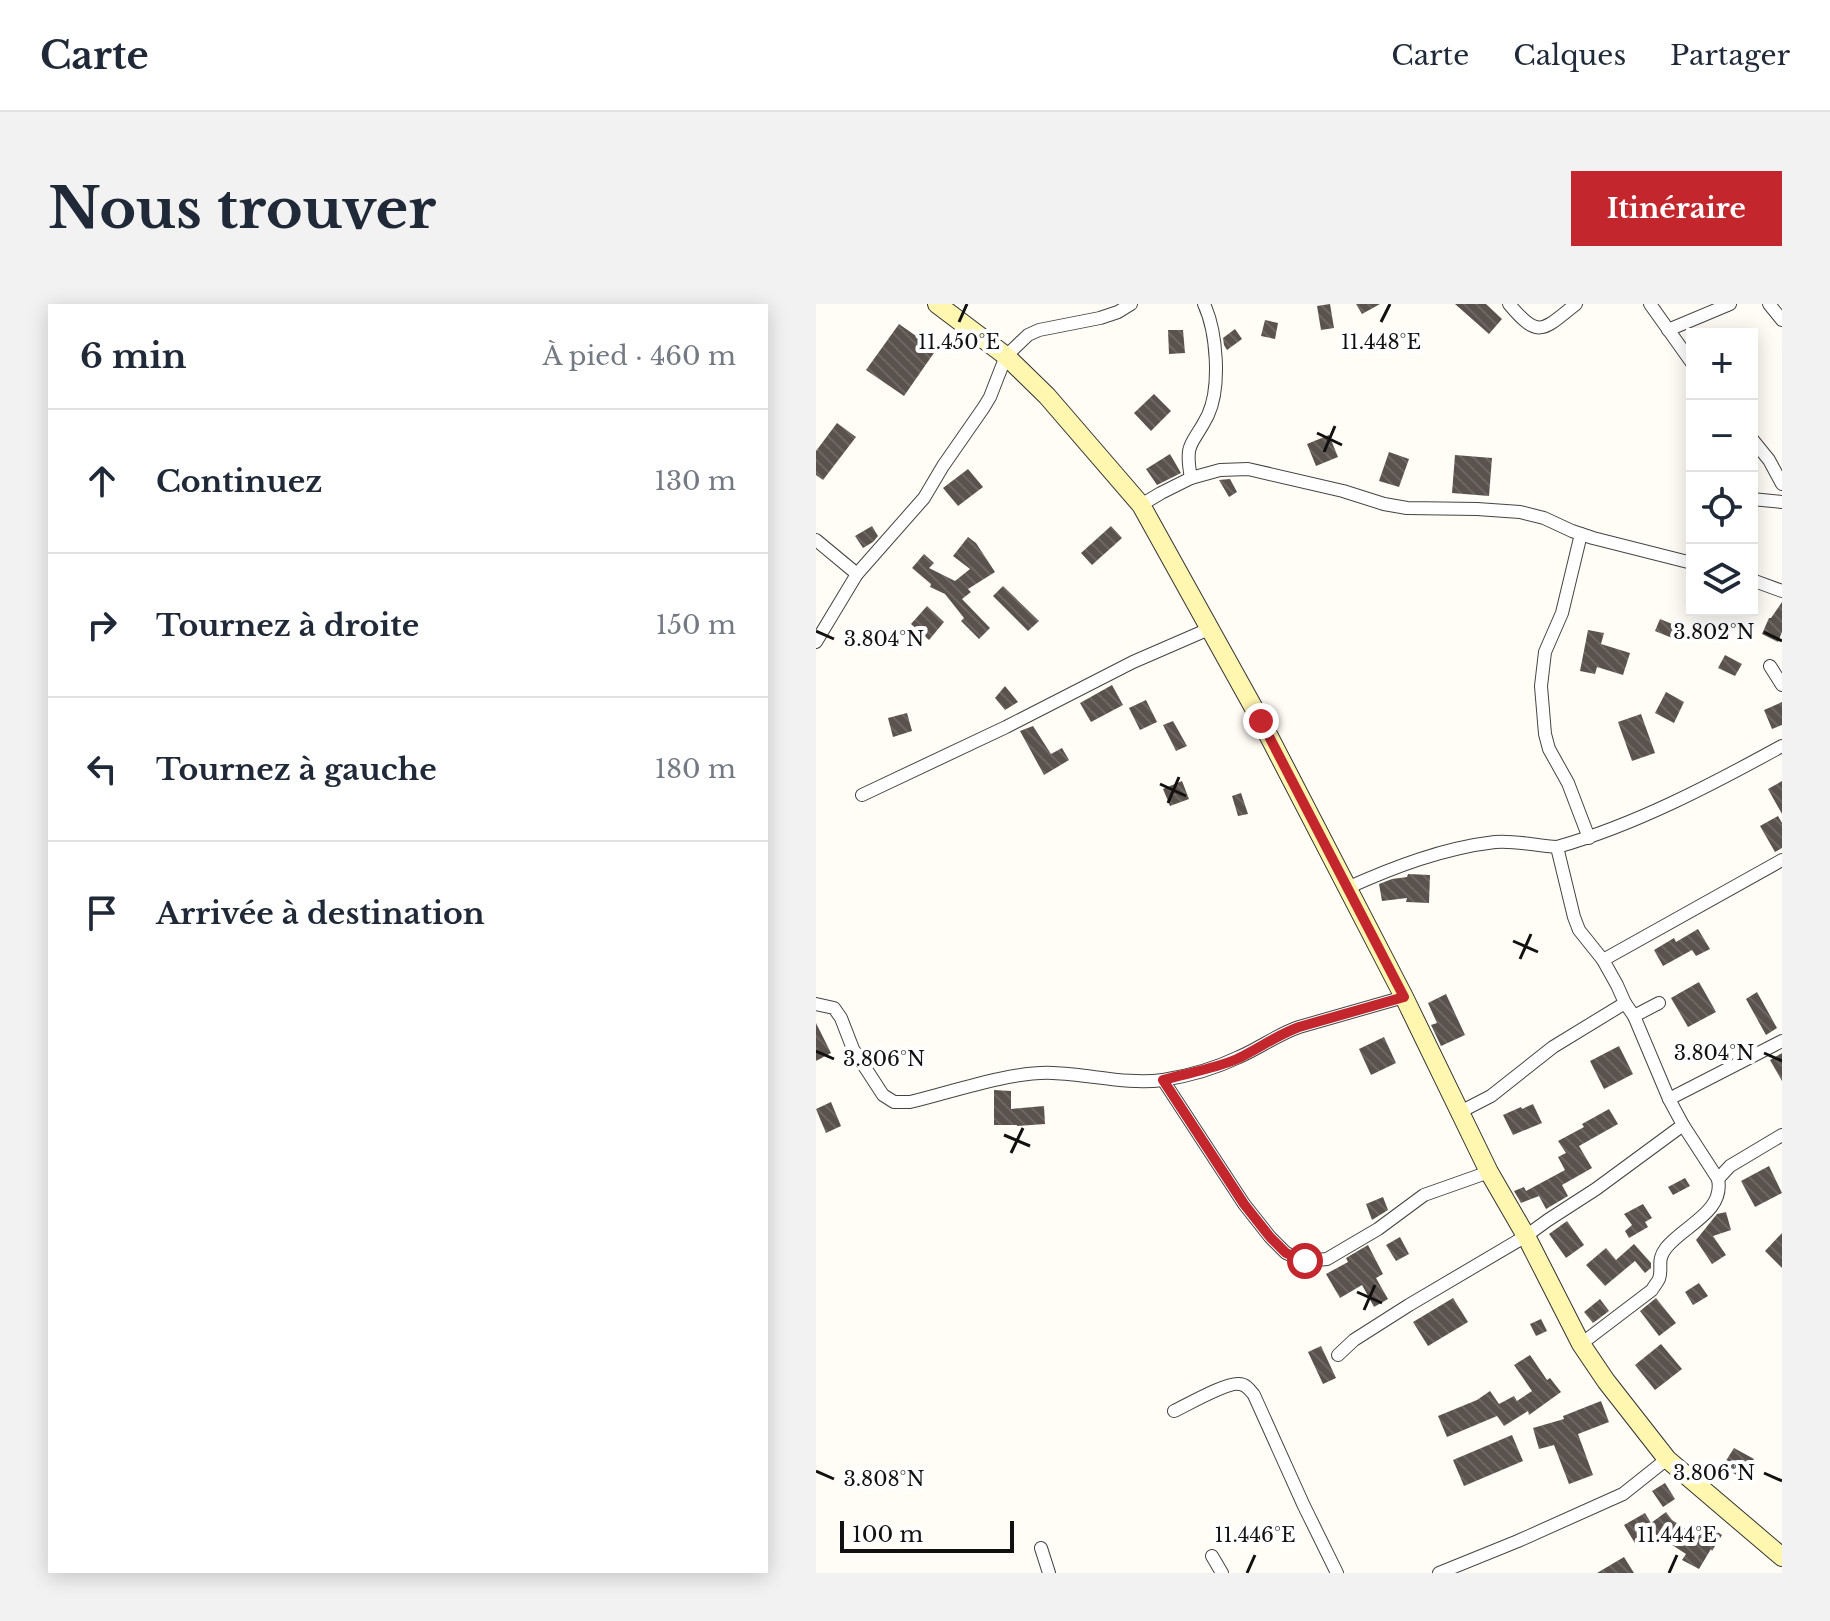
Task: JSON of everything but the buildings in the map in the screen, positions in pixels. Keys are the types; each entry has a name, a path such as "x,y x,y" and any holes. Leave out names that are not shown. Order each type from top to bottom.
{"street":[{"path":"937,304 1006,356 1047,396 1141,505 1261,721 1404,997 1489,1172 1526,1236 1581,1344 1614,1393 1667,1459 1782,1557"},
{"path":"816,642 857,574 924,498 990,397 1006,356 1028,335 1039,330 1100,318 1131,304"},
{"path":"1191,478 1187,456 1190,444 1208,414 1214,394 1213,341 1204,304"},
{"path":"1509,304 1524,322 1536,328 1548,326 1576,304"},
{"path":"1650,304 1686,355"},
{"path":"1668,330 1730,304"},
{"path":"1769,304 1782,320"},
{"path":"1758,446 1782,484"},
{"path":"1141,505 1191,478 1220,470 1248,469 1407,508 1520,512 1544,518 1581,534 1686,561"},
{"path":"1758,500 1782,502"},
{"path":"1581,534 1562,613 1545,652 1541,686 1549,749 1568,783 1589,838"},
{"path":"816,540 857,574"},
{"path":"1758,582 1782,591"},
{"path":"862,795 1133,662 1209,629"},
{"path":"1770,666 1782,685"},
{"path":"1347,888 1420,859 1496,842 1557,847 1589,838 1709,786 1782,746"},
{"path":"1557,847 1579,930 1603,960 1634,1016 1669,1099 1718,1179 1719,1187 1714,1203 1706,1213 1663,1252 1659,1263 1660,1278 1652,1290 1581,1344"},
{"path":"1603,960 1782,860"},
{"path":"816,1004 834,1008 853,1049 883,1095 894,1102 910,1102 1028,1074 1163,1080 1240,1057 1284,1032 1404,997"},
{"path":"1460,1112 1508,1085 1553,1047 1625,1003"},
{"path":"1634,1016 1659,1003"},
{"path":"1669,1099 1782,1041"},
{"path":"1163,1080 1270,1237 1286,1253 1305,1261 1327,1259 1378,1229 1424,1195 1489,1172"},
{"path":"1338,1355 1354,1340 1409,1305 1526,1236 1683,1125"},
{"path":"1718,1179 1730,1166 1782,1135"},
{"path":"1174,1411 1227,1386 1238,1383 1248,1387 1337,1573"},
{"path":"1439,1573 1623,1494 1667,1459"},
{"path":"1041,1548 1049,1573"},
{"path":"1212,1556 1222,1573"}],"route":[{"path":"1261,721 1404,997 1284,1032 1240,1057 1163,1080 1244,1204 1286,1253 1305,1261"}]}
